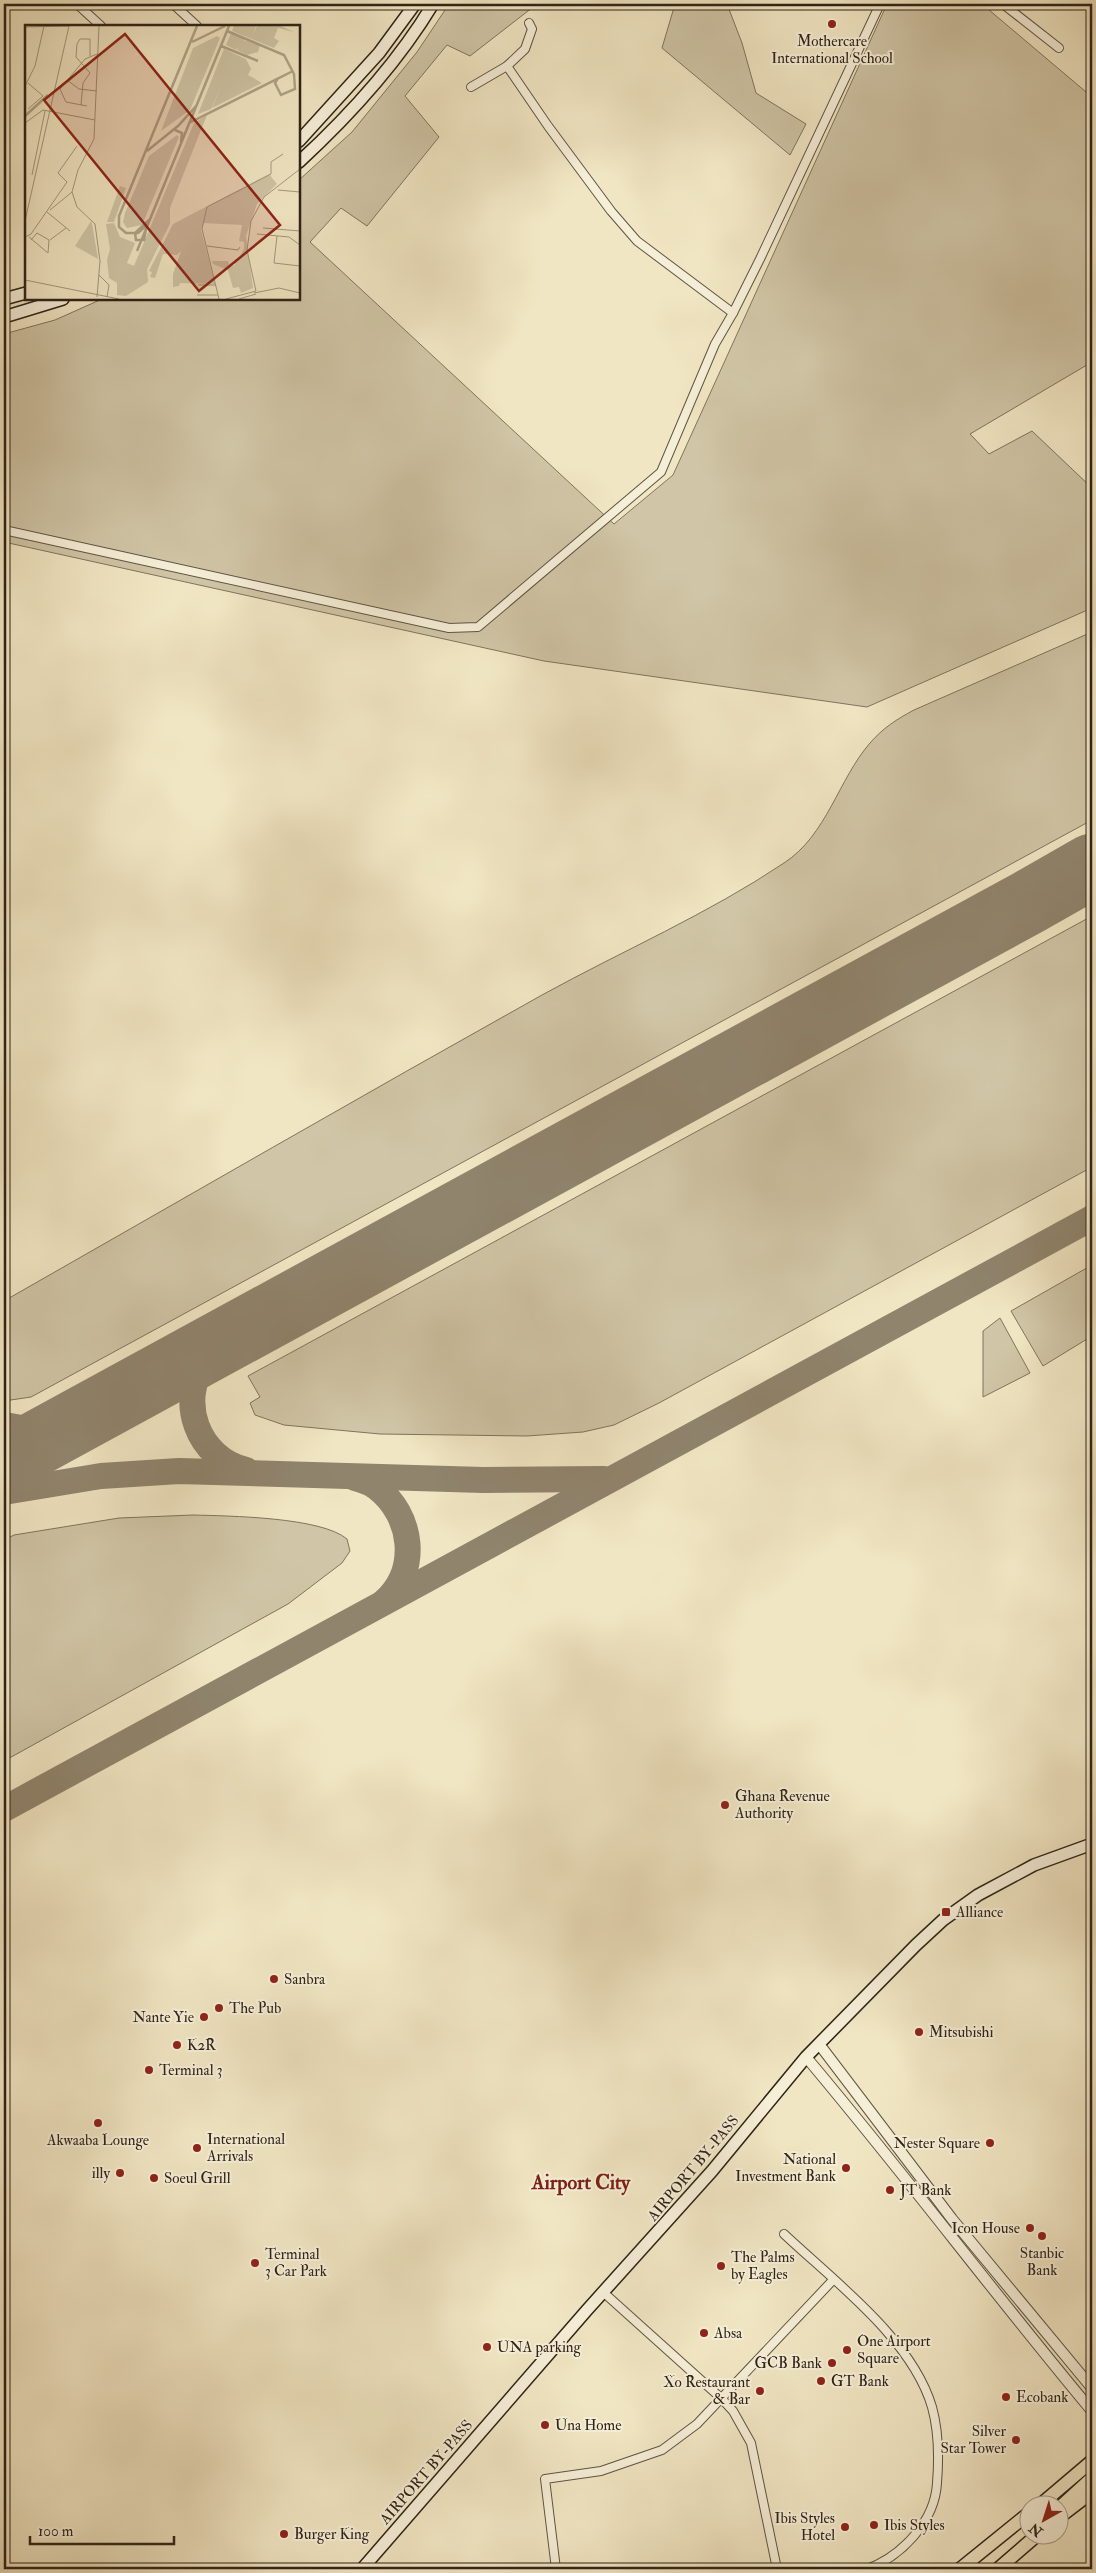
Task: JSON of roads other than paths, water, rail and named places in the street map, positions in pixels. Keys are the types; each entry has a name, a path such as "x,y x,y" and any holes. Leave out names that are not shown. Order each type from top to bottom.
{"highway":[{"path":"1051,2496 1092,2461"},
{"path":"1068,2500 1092,2478"},
{"path":"1068,2510 1092,2492"},
{"path":"960,2569 1018,2522"},
{"path":"998,2569 1024,2546"}],"main road":[{"path":"300,140 379,53 415,4"},
{"path":"300,161 340,122 382,74 433,4"},
{"path":"4,299 25,293"},
{"path":"4,317 60,300"},
{"name":"AIRPORT BY-PASS","path":"362,2569 712,2171 806,2057 916,1945 963,1904 1034,1865 1092,1844"}],"street":[{"path":"77,4 100,25"},
{"path":"173,4 196,25"},
{"path":"4,530 449,628 478,627 661,472 715,344 733,313 880,4"},
{"path":"1003,4 1059,48"},
{"path":"471,87 507,66 529,43 532,29 528,23"},
{"path":"507,66 548,126 611,211 637,240 733,313"},
{"path":"819,2044 968,2240 1092,2388"},
{"path":"806,2057 888,2155 986,2283 1092,2411"},
{"path":"784,2234 896,2341 910,2362 930,2400 938,2436 937,2489 933,2506 920,2528 899,2552 867,2569"},
{"path":"556,2569 545,2479 600,2471 662,2450 697,2424 833,2280"},
{"path":"604,2292 734,2411 751,2443 777,2569"}],"place":[{"name":"Mothercare International School","path":"832,24"},
{"name":"Ghana Revenue Authority","path":"725,1805"},
{"name":"Alliance","path":"946,1912"},
{"name":"Sanbra","path":"274,1979"},
{"name":"The Pub","path":"219,2008"},
{"name":"Nante Yie","path":"204,2017"},
{"name":"Mitsubishi","path":"919,2032"},
{"name":"K2R","path":"177,2045"},
{"name":"Terminal 3","path":"149,2070"},
{"name":"Akwaaba Lounge","path":"98,2123"},
{"name":"Nester Square","path":"990,2143"},
{"name":"International Arrivals","path":"197,2148"},
{"name":"National Investment Bank","path":"846,2168"},
{"name":"illy","path":"120,2173"},
{"name":"Soeul Grill","path":"154,2178"},
{"name":"JT Bank","path":"890,2190"},
{"name":"Icon House","path":"1030,2228"},
{"name":"Stanbic Bank","path":"1042,2236"},
{"name":"Terminal 3 Car Park","path":"255,2263"},
{"name":"The Palms by Eagles","path":"721,2266"},
{"name":"Absa","path":"704,2333"},
{"name":"UNA parking","path":"487,2347"},
{"name":"One Airport Square","path":"847,2350"},
{"name":"GCB Bank","path":"832,2363"},
{"name":"GT Bank","path":"821,2381"},
{"name":"Xo Restaurant & Bar","path":"760,2391"},
{"name":"Ecobank","path":"1006,2397"},
{"name":"Una Home","path":"545,2425"},
{"name":"Silver Star Tower","path":"1016,2440"},
{"name":"Ibis Styles","path":"874,2525"},
{"name":"Ibis Styles Hotel","path":"845,2527"},
{"name":"Burger King","path":"284,2534"}],"district":[{"name":"Airport City","path":"581,2182"}]}
